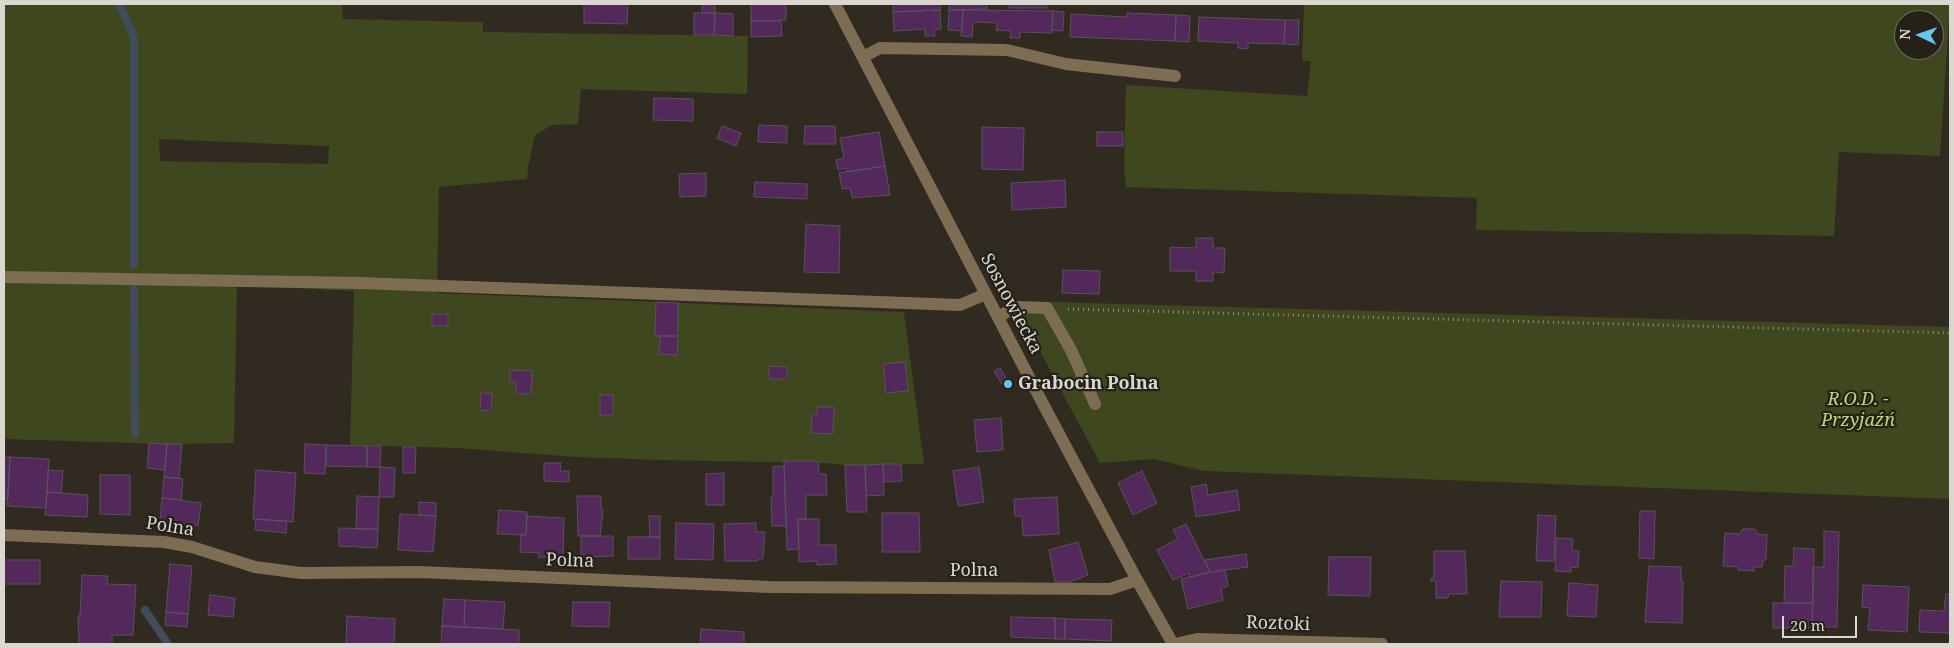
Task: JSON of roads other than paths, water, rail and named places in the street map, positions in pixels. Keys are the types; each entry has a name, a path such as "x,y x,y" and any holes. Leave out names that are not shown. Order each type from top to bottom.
{"street":[{"name":"Sosnowiecka","path":"836,4 998,317 1137,580 1174,644"},
{"path":"864,57 880,48 1007,50 1066,64 1175,76"},
{"path":"4,277 360,283 960,305 986,294"},
{"path":"998,317 1016,307 1047,308 1071,350 1095,404"},
{"name":"Polna","path":"4,535 164,542 192,547 254,567 301,573 418,572 789,587 1110,589 1137,580"},
{"name":"Roztoki","path":"1174,644 1197,639 1382,644"}],"waterway":[{"path":"119,4 134,37 134,265"},
{"path":"134,285 135,434"},
{"path":"145,610 168,644"}],"place":[{"name":"Grabocin Polna","path":"1008,384"}],"park label":[{"name":"R.O.D. - Przyjaźń","path":"1858,410"}]}
